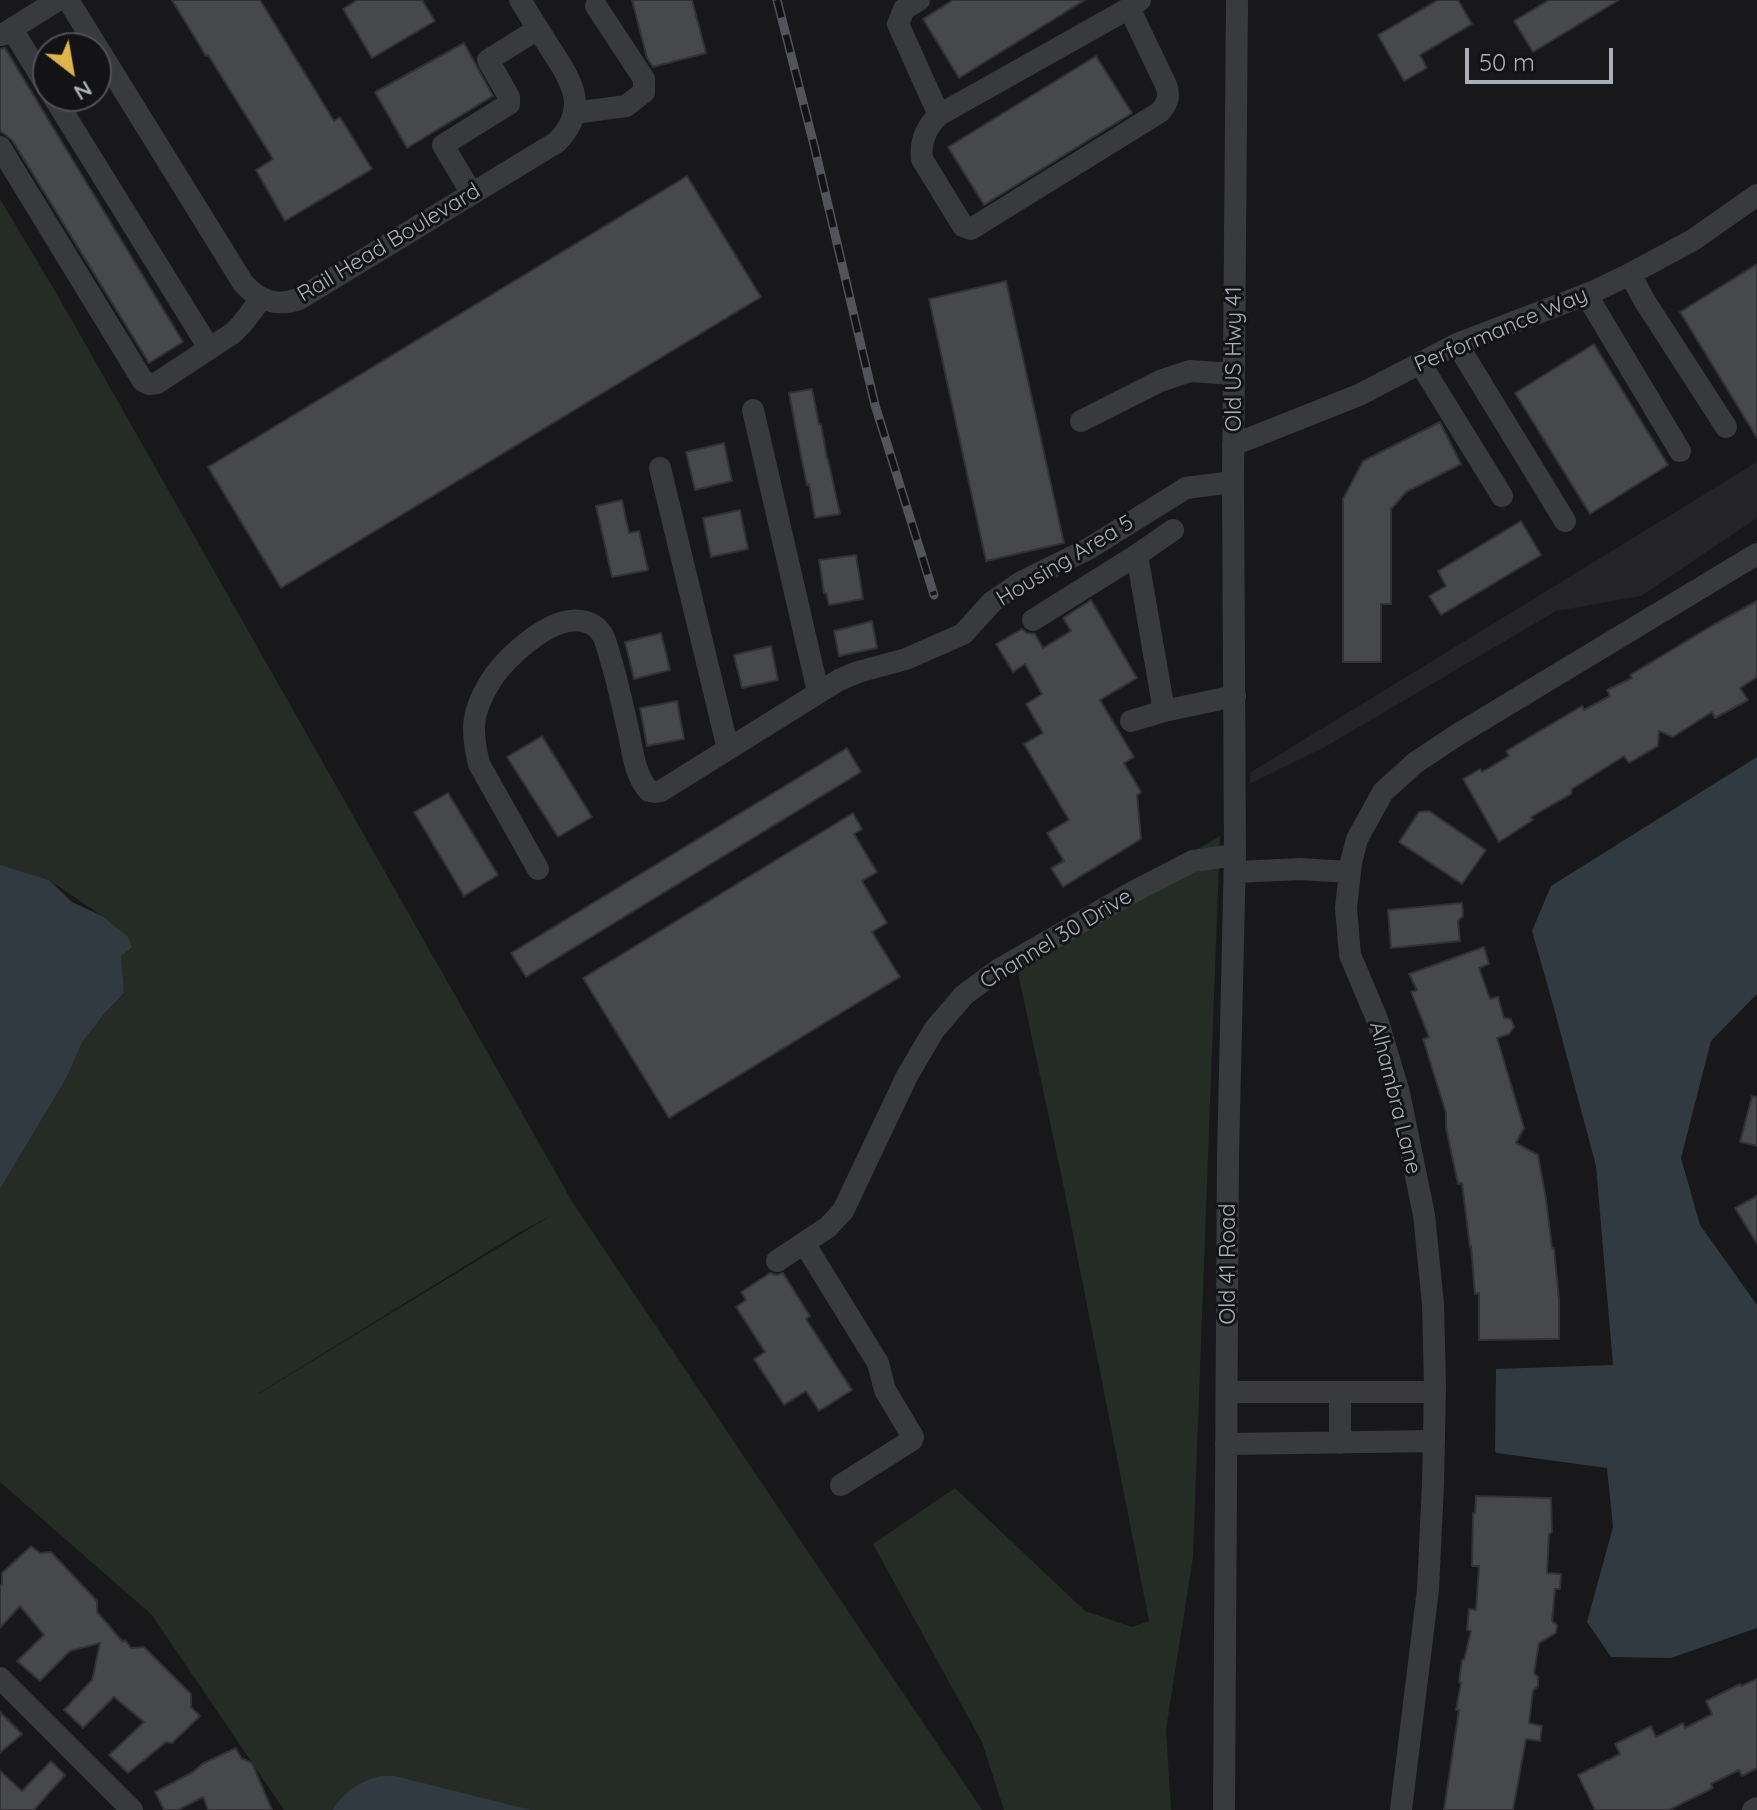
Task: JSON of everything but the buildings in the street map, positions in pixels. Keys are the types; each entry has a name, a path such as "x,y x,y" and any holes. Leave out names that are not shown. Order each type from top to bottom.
{"street":[{"path":"32,67 6,33 58,0"},
{"path":"0,147 143,381 157,383 209,348 242,324 261,299 243,283 68,0"},
{"path":"520,0 569,78 575,92 574,113 626,106 644,92 644,79 596,6"},
{"path":"919,0 904,9 898,24 939,115"},
{"name":"Old US Hwy 41","path":"1235,707 1233,445 1237,0"},
{"path":"1136,3 1132,14 1169,93 1165,106 971,229 963,226 922,159 923,139 932,122 939,115 1136,3"},
{"path":"472,194 443,145 509,104 509,97 488,60 538,29"},
{"path":"63,112 209,348"},
{"name":"Rail Head Boulevard","path":"261,299 276,303 299,299 557,142 574,113"},
{"name":"Performance Way","path":"1233,445 1359,395 1457,344 1630,274 1753,206"},
{"path":"1630,274 1726,427"},
{"path":"1586,294 1680,451"},
{"path":"1457,344 1565,521"},
{"path":"1420,363 1502,496"},
{"path":"1081,421 1160,381 1190,371 1234,374"},
{"path":"753,410 818,692"},
{"path":"660,468 728,749"},
{"name":"Housing Area 5","path":"538,869 479,764 473,724 474,711 491,680 513,655 543,630 562,621 577,619 591,624 603,635 637,771 649,791 661,791 818,692 858,672 906,659 963,634 992,602 1021,582 1088,549 1186,488 1233,482"},
{"path":"1033,620 1173,530"},
{"name":"Alhambra Lane","path":"1401,1810 1428,1589 1434,1441 1433,1304 1424,1215 1399,1093 1377,1019 1350,955 1346,908 1357,839 1383,792 1415,763 1757,554"},
{"path":"1137,555 1164,711"},
{"path":"1131,721 1164,711 1235,707"},
{"name":"Old 41 Road","path":"1224,1810 1228,1157 1235,864 1235,707"},
{"name":"Channel 30 Drive","path":"777,1261 828,1227 843,1211 907,1076 934,1030 964,995 998,970 1193,861 1350,872"},
{"path":"804,1243 878,1363 885,1390 913,1437 841,1485"},
{"path":"1227,1392 1434,1392"},
{"path":"1340,1392 1340,1443"},
{"path":"1226,1444 1434,1441"},
{"path":"0,1678 132,1810"}],"shaded area":[{"path":"0,199 573,1203 982,1810 284,1810 152,1615 0,1482 0,1189 67,1077 81,1042 124,993 102,916 49,880 0,868","holes":["552,1215 259,1393 520,1232"]},
{"path":"1757,462 1757,518 1641,596 1556,611 1325,747 1249,784 1251,772"},
{"path":"1757,757 1757,994 1711,1041 1681,1158 1700,1225 1757,1305 1757,1628 1671,1658 1611,1657 1587,1622 1613,1527 1607,1468 1495,1451 1496,1369 1613,1365 1596,1166 1532,931 1551,886"},
{"path":"1220,836 1193,1557 1166,1729 1171,1810 1004,1810 982,1742 873,1544 955,1488 1085,1611 1132,1627 1149,1621 1064,1188 1017,968 1074,922"},
{"path":"0,865 49,880 72,902 102,916 128,937 132,947 121,956 124,993 82,1042 67,1077 0,1189"},
{"path":"380,1776 395,1776 531,1810 333,1810 353,1788"}],"railway":[{"path":"777,0 875,405 934,595"}]}
